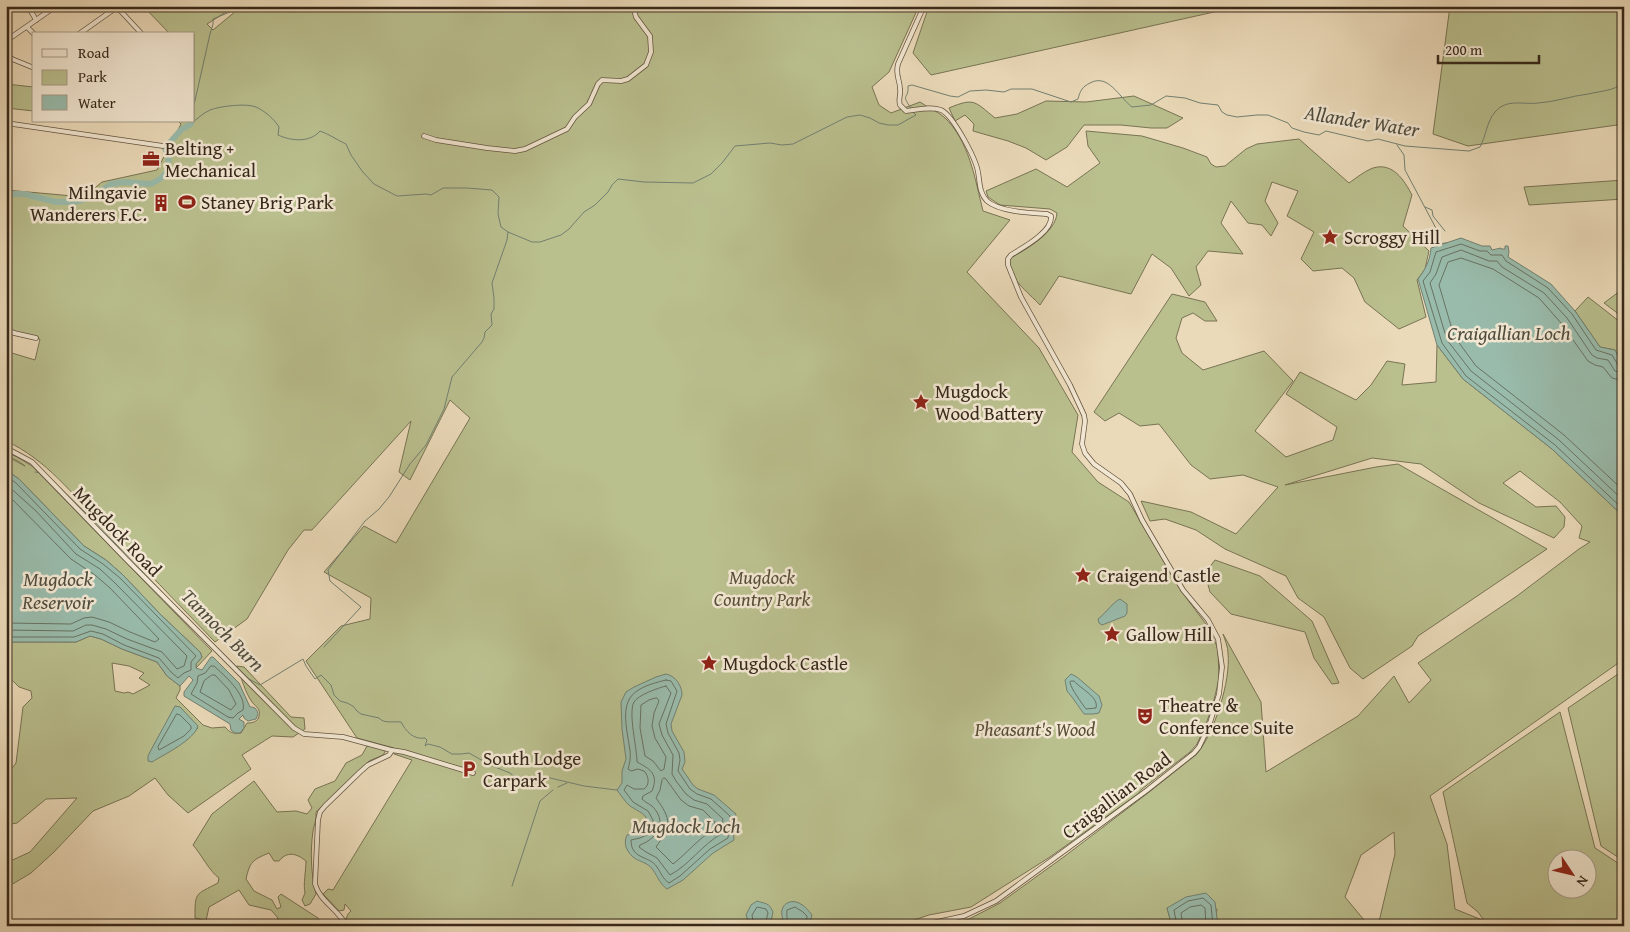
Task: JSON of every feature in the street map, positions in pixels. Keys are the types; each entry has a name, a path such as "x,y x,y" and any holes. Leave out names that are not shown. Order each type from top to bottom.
{"street":[{"path":"28,6 36,20"},
{"path":"6,41 56,6"},
{"path":"424,136 436,140 515,151 525,150 568,130 575,117 589,104 598,84 602,80 621,81 628,79 646,65 651,52 650,36 636,17 632,6"},
{"name":"Craigallian Road","path":"919,926 964,916 988,906 1010,892 1146,791 1194,753 1204,738 1216,706 1222,667 1215,631 1183,590 1142,520 1130,494 1121,483 1094,464 1085,453 1082,444 1085,418 1070,385 1021,296 1008,265 1008,259 1011,255 1040,235 1050,224 1050,216 1001,208 987,200 981,189 973,155 948,116 941,110 916,109 908,111 904,110 900,105 900,89 896,72 901,56 924,6"},
{"path":"82,32 116,7 142,32"},
{"path":"27,26 32,32"},
{"path":"6,55 32,67"},
{"path":"6,64 12,59"},
{"path":"6,123 162,146"},
{"path":"6,328 14,333 36,338"},
{"name":"Mugdock Road","path":"6,448 32,462 147,581 294,728 304,734 343,737 404,752 473,773"},
{"path":"348,926 343,923 340,915 323,900 317,892 315,884 316,832 320,812 368,765 389,755 391,750"}],"green space":[{"name":"Mugdock Country Park","path":"143,6 231,6 231,9 207,24 213,30 242,6 919,6 889,72 872,87 879,105 891,113 920,102 944,117 953,126 965,148 974,173 983,211 1010,220 967,272 1039,348 1078,415 1072,452 1098,482 1129,502 1181,591 1209,628 1218,649 1219,679 1213,704 1197,744 1190,752 1138,794 1050,857 971,907 929,915 896,926 352,926 346,919 351,911 345,904 344,910 339,911 323,894 328,889 333,890 412,760 394,754 394,748 357,738 306,661 341,626 370,619 371,598 324,572 364,526 396,543 470,418 450,400 410,480 399,472 411,421 312,530 304,530 288,550 247,619 215,642 59,479 34,458 6,441 6,360 12,353 35,360 40,339 18,336 6,329 6,190 84,197 102,182 157,170 181,124 179,122 195,122 195,32 168,32"},
{"path":"929,6 1241,6 931,75 913,53"},
{"path":"1450,6 1624,6 1624,124 1468,146 1433,134"},
{"path":"6,84 32,87 32,111 6,108"},
{"path":"1134,96 1183,118 1167,128 1084,125 1067,147 1046,160 1026,148 973,131 974,124 965,115 955,121 949,108 970,102 979,105 995,118 1017,114 1046,101 1086,102"},
{"path":"1086,131 1142,136 1207,157 1211,164 1216,167 1225,166 1246,149 1257,144 1299,139 1349,183 1373,168 1380,167 1392,170 1401,178 1412,195 1403,226 1429,251 1425,269 1417,280 1426,317 1399,329 1365,302 1354,278 1342,268 1313,271 1301,259 1314,232 1287,216 1298,191 1272,182 1265,201 1278,223 1271,236 1262,225 1248,223 1231,201 1221,223 1243,254 1208,251 1196,267 1201,285 1189,296 1171,268 1152,254 1131,294 1059,276 1040,305 1014,278 1009,265 1010,258 1039,240 1051,227 1057,213 1050,209 1000,205 988,197 986,191 1036,169 1067,187 1100,163 1088,146"},
{"path":"1624,180 1624,199 1529,205 1524,187"},
{"path":"1624,288 1624,318 1604,303"},
{"path":"1172,294 1205,302 1217,321 1205,321 1193,313 1182,318 1176,338 1182,353 1203,370 1264,351 1293,381 1255,431 1286,457 1333,440 1337,427 1286,394 1300,372 1356,400 1371,385 1387,361 1405,364 1402,385 1436,382 1437,345 1463,379 1552,449 1624,517 1624,659 1430,796 1447,844 1455,909 1482,920 1483,926 1378,926 1395,854 1394,832 1361,855 1345,897 1369,926 1218,926 1216,918 1217,909 1167,908 1172,926 942,926 969,919 1000,903 1065,856 1197,754 1215,720 1224,692 1227,678 1228,648 1223,634 1261,702 1266,772 1358,716 1394,676 1409,703 1431,680 1418,663 1517,596 1590,542 1579,538 1582,526 1560,502 1520,471 1503,483 1536,507 1556,506 1565,517 1564,527 1554,538 1479,503 1421,464 1372,458 1285,485 1398,464 1547,549 1418,636 1412,646 1363,679 1350,668 1324,617 1298,598 1286,576 1225,549 1196,530 1165,519 1150,521 1141,501 1191,512 1236,534 1278,487 1243,475 1210,479 1191,465 1159,424 1140,426 1119,413 1105,421 1094,412"},
{"path":"1588,297 1624,325 1624,366 1615,350 1600,347 1575,311"},
{"path":"6,452 32,466 212,651 196,668 196,664 202,657 200,652 123,575 106,560 84,546 19,479 6,470 6,456 25,466 6,455"},
{"path":"1215,560 1260,576 1312,621 1339,683 1332,684 1314,658 1305,632 1231,614 1210,592 1205,573"},
{"path":"90,636 157,662 167,676 180,686 176,698 203,725 212,728 225,727 234,733 241,733 247,723 257,720 259,714 259,710 247,694 237,666 244,667 291,717 304,718 305,729 293,737 272,736 242,755 251,769 188,813 168,795 155,778 129,796 93,811 31,873 6,888 6,863 30,852 77,798 46,799 17,823 6,825 6,776 16,763 23,707 32,698 31,691 19,687 12,680 6,679 6,642 76,642","holes":["112,663 129,666 144,673 139,678 150,685 133,694 115,691","177,707 198,728 188,737"]},
{"path":"1624,670 1624,861 1601,846 1568,708"},
{"path":"1560,712 1595,848 1624,867 1624,926 1488,926 1478,912 1467,903 1443,792"},
{"path":"367,746 379,747 385,752 383,755 369,761 350,782 316,812 311,855 316,894 310,904 305,906 302,900 305,893 306,861 299,856 288,854 279,861 274,861 269,853 253,862 247,873 246,879 254,891 272,900 277,909 281,907 278,897 281,894 318,918 321,926 277,926 278,918 271,910 249,905 239,890 209,907 206,921 195,918 195,903 198,895 218,883 219,878 212,872 193,845 212,814 254,781 277,812 296,811 307,814 312,808 308,800 315,789 335,781 346,763 362,755"}],"water":[{"name":"Craigallian Loch","path":"1461,238 1482,246 1490,246 1492,250 1505,249 1505,246 1508,246 1508,257 1551,284 1575,311 1600,347 1615,350 1624,366 1624,517 1552,449 1463,379 1437,345 1418,279 1427,265 1431,248"},
{"name":"Mugdock Reservoir","path":"6,470 19,479 84,546 106,560 123,575 200,652 202,657 196,664 196,668 202,670 211,657 213,657 239,683 250,707 257,710 256,719 248,721 243,715 239,719 244,722 244,728 240,733 235,733 231,730 230,724 184,696 184,692 193,680 189,676 180,686 167,676 157,662 101,639 90,636 76,642 6,642"},
{"path":"1120,599 1127,604 1125,616 1102,625 1099,623 1098,619"},
{"name":"Mugdock Loch","path":"666,674 675,679 680,685 682,692 671,724 672,731 684,752 685,762 682,769 693,785 714,795 736,814 733,828 734,840 713,853 683,880 667,889 650,867 632,856 626,847 627,835 644,832 649,826 645,816 630,806 617,790 622,783 622,771 626,759 621,702 626,692 634,687"},
{"path":"1071,674 1099,696 1102,705 1099,713 1084,714 1067,691 1065,680"},
{"path":"175,706 180,707 198,726 191,736 178,746 152,762 148,761 148,756"},
{"path":"1206,893 1215,902 1218,926 1172,926 1167,908 1186,897"},
{"path":"757,901 770,906 773,912 771,921 783,919 783,907 788,903 799,903 812,915 809,926 750,926 746,915 751,905"}],"waterway":[{"path":"195,101 213,19 237,9 238,6"},
{"name":"Allander Water","path":"911,108 905,98 908,86 912,85 958,97 970,91 1004,92 1011,89 1032,89 1071,102 1078,99 1082,90 1087,85 1096,81 1102,81 1113,88 1132,107 1151,105 1166,96 1185,98 1200,103 1218,105 1222,112 1227,115 1237,117 1268,115 1288,123 1292,128 1319,135 1326,131 1368,141 1378,139 1405,146 1469,151 1480,147 1492,116 1505,105 1551,101 1616,88 1624,83"},
{"name":"Allander Water","path":"195,121 210,110 227,106 256,107 266,113 277,124 279,127 278,135 300,140 311,138 320,131 346,144 362,171 374,184 397,196 431,195 443,188 492,190 499,197 498,214 501,227 532,242 540,242 561,235 569,229 584,212 595,205 608,192 618,179 644,182 693,183 711,174 735,146 770,143 793,144 847,117 860,115 879,123 898,125 916,115 913,112"},
{"name":"Allander Water","path":"6,194 24,194 56,202 74,202 97,196 111,184 124,182 151,184 167,172 169,157 165,148 181,130 191,124"},
{"path":"1397,145 1404,155 1405,170 1439,234 1425,244 1446,243"},
{"path":"1425,207 1432,210 1433,216 1445,231"},
{"path":"324,647 361,607 330,581 328,570 365,521 389,497 410,464 426,445 444,409 452,377 482,342 485,332 492,325 491,314 494,309 492,283 508,232"},
{"name":"Tannoch Burn","path":"35,472 41,473"},
{"name":"Tannoch Burn","path":"47,475 191,622"},
{"name":"Tannoch Burn","path":"213,644 249,679 260,685 303,659 315,679 321,675 331,685 334,695 340,701 353,706 361,714 379,718 386,722 401,722 413,736 425,738 427,740 425,746 428,744 440,747 452,754 469,753 490,765 510,773 518,780 534,776 546,777 584,786 617,790"},
{"name":"Tannoch Burn","path":"558,787 567,783"},
{"path":"512,886 540,801 553,790"}],"place":[{"name":"Belting + Mechanical","path":"151,159"},
{"name":"Staney Brig Park","path":"187,202"},
{"name":"Milngavie Wanderers F.C.","path":"161,203"},
{"name":"Scroggy Hill","path":"1330,237"},
{"name":"Mugdock Wood Battery","path":"921,402"},
{"name":"Craigend Castle","path":"1083,575"},
{"name":"Gallow Hill","path":"1112,634"},
{"name":"Mugdock Castle","path":"709,663"},
{"name":"Theatre & Conference Suite","path":"1145,716"},
{"name":"South Lodge Carpark","path":"469,769"}],"park label":[{"name":"Pheasant's Wood","path":"1035,729"}]}
